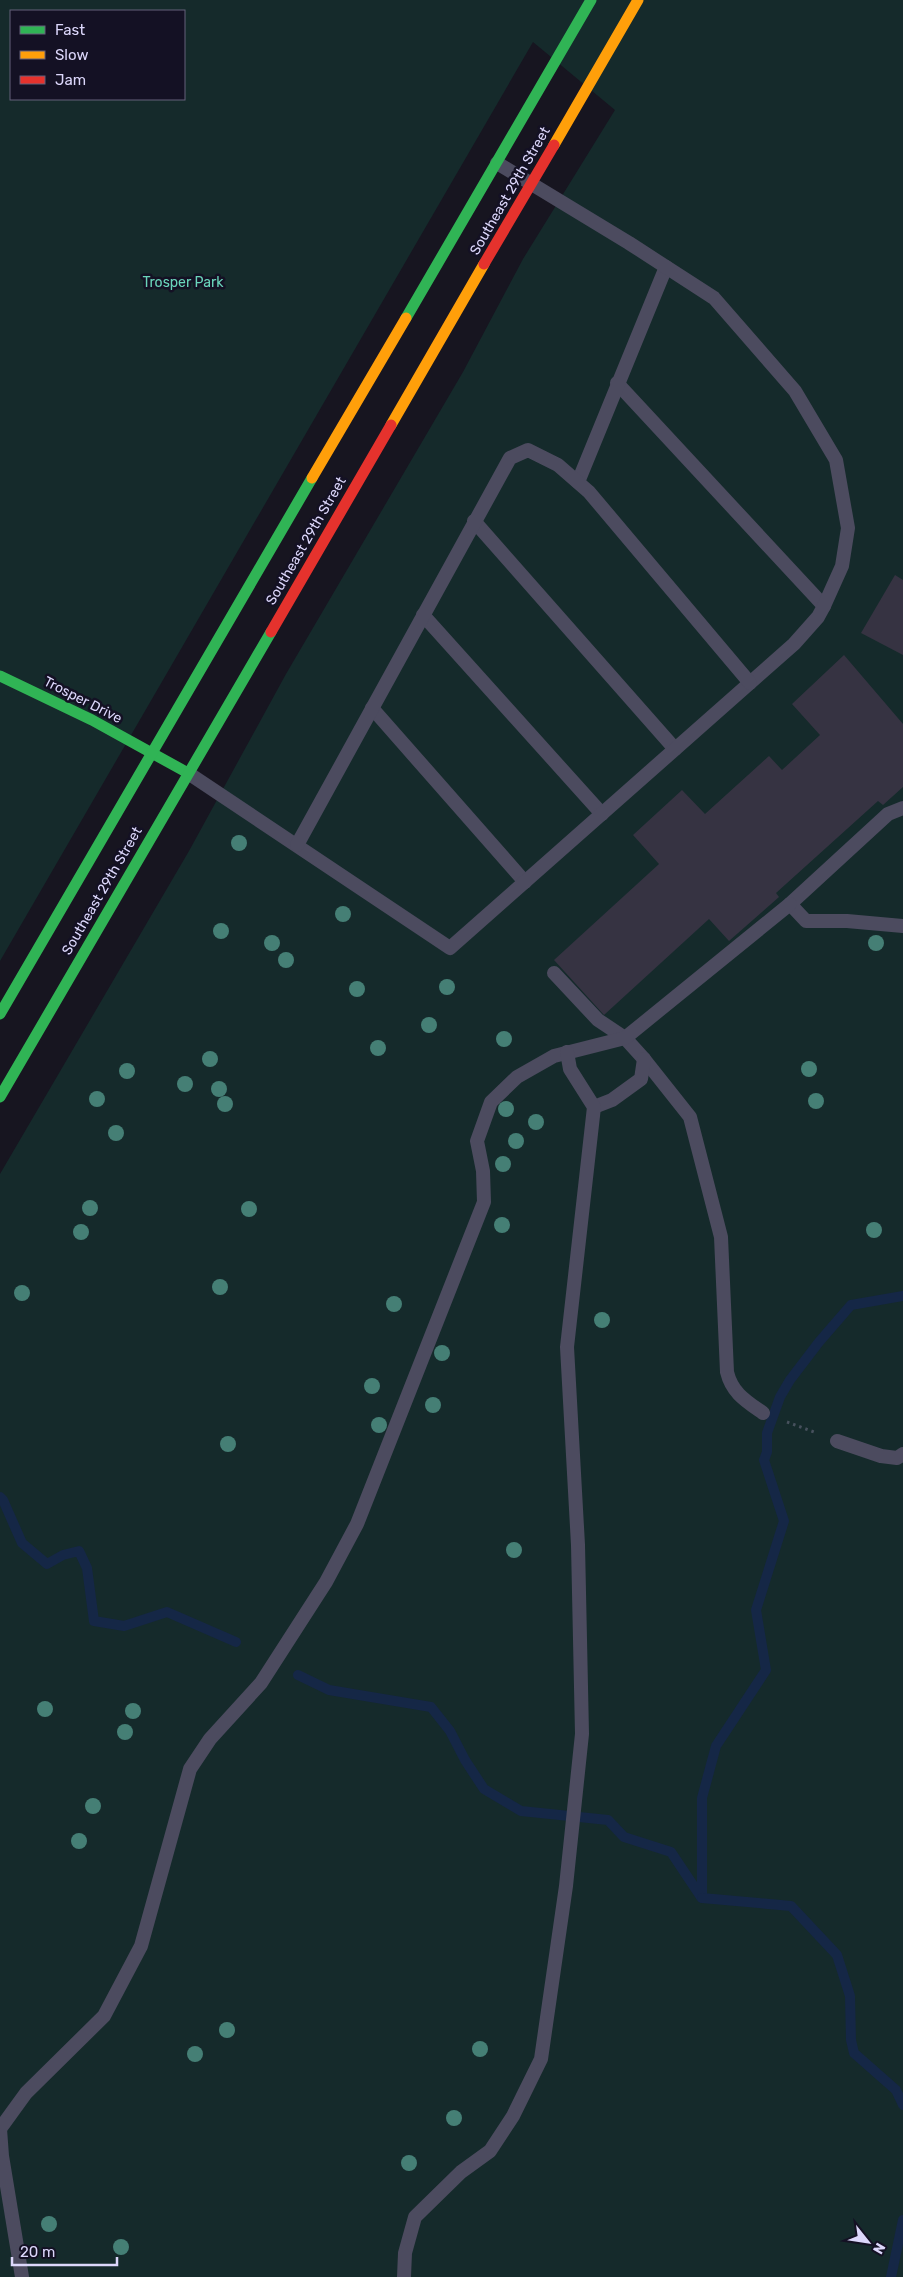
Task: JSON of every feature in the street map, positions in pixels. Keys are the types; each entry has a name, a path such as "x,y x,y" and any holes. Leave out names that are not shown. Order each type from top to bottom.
{"main road":[{"name":"Southeast 29th Street","path":"0,1014 591,0"},
{"name":"Southeast 29th Street","path":"0,1097 638,0"},
{"name":"Trosper Drive","path":"0,676 92,720 188,773"}],"lane":[{"path":"188,773 450,948 794,644 818,617 824,606 842,566 848,528 836,460 795,391 714,298 497,163"},
{"path":"578,482 666,267"},
{"path":"617,383 824,606"},
{"path":"297,845 510,458 528,450 558,465 590,492 750,683"},
{"path":"474,521 675,749"},
{"path":"423,615 602,814"},
{"path":"372,708 525,882"},
{"path":"22,2277 2,2156 0,2129 26,2093 104,2016 141,1946 190,1769 210,1739 261,1683 326,1582 357,1524 484,1202 483,1171 477,1140 491,1102 517,1077 554,1056 624,1038 790,904 888,814 903,808"},
{"path":"790,904 806,922 847,921 903,926"},
{"path":"554,973 598,1020 624,1038 644,1058 690,1116 721,1237 727,1372 730,1386 743,1400 763,1412"},
{"path":"404,2277 405,2254 415,2218 461,2172 490,2151 513,2116 541,2059 566,1886 582,1734 578,1545 567,1347 594,1107 570,1069 567,1052"},
{"path":"594,1107 612,1100 641,1079 644,1058"},
{"path":"641,1079 668,1089"},
{"path":"837,1441 881,1456 898,1458 903,1454"}],"path":[{"path":"763,1412 837,1441"}],"green space":[{"name":"Trosper Park","path":"0,0 903,0 903,2277 0,2277 0,1174 189,851 286,674 463,372 523,259 615,110 533,42 0,961"}],"building":[{"path":"895,575 903,580 903,655 861,633"},
{"path":"844,655 903,724 903,787 883,805 878,801 776,893 779,897 729,941 709,919 604,1015 554,960 659,864 633,835 682,790 705,814 769,756 782,770 820,735 792,704"}],"waterway":[{"path":"702,1898 702,1798 716,1746 766,1670 756,1610 784,1521 764,1460 767,1452 767,1433 780,1397 790,1380 851,1305 903,1296"},
{"path":"0,1497 22,1543 47,1564 63,1555 79,1551 87,1568 94,1621 124,1626 167,1612 236,1642"},
{"path":"298,1675 329,1690 431,1707 450,1731 465,1760 484,1789 521,1811 608,1820 624,1837 671,1852 701,1897"},
{"path":"702,1898 791,1906 837,1955 850,1996 851,2040 854,2053 896,2090 903,2105"},
{"path":"891,2277 903,2220"}],"traffic: fast":[{"path":"406,318 591,0"},
{"path":"0,1014 312,478"},
{"path":"0,1097 271,632"},
{"path":"0,676 92,720 188,773"}],"traffic: slow":[{"path":"554,145 638,0"},
{"path":"391,425 484,264"},
{"path":"312,478 406,318"}],"traffic: jam":[{"path":"484,264 554,145"},
{"path":"271,632 391,425"}]}
